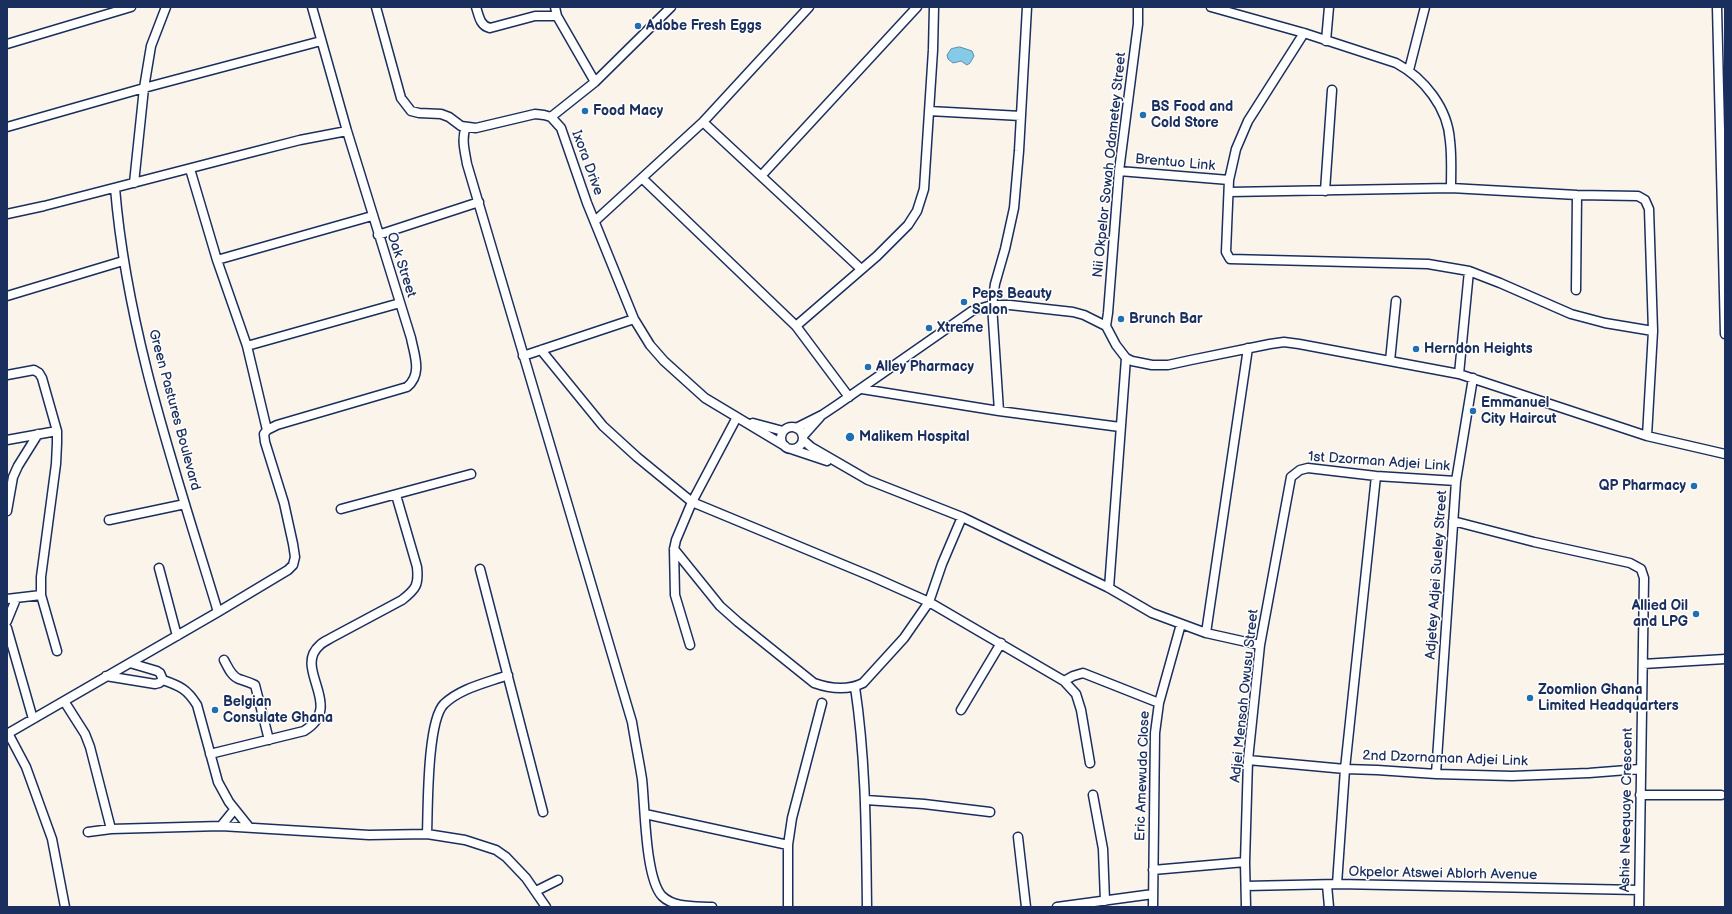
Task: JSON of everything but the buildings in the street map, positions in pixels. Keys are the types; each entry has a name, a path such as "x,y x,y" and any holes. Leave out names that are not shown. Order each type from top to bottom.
{"street":[{"path":"7,44 131,7"},
{"path":"134,183 144,88 151,46 165,7"},
{"name":"Oak Street","path":"267,430 277,425 396,391 412,383 417,369 400,303 346,131 312,7"},
{"path":"376,7 401,98 406,106 411,111 419,113 441,114 466,127 486,126 535,114 551,117 595,82 671,7"},
{"path":"476,7 480,20 486,27 535,16 557,16"},
{"path":"555,7 557,16 595,82"},
{"path":"595,221 703,122 809,7"},
{"path":"761,176 917,7"},
{"path":"796,326 861,269 908,225 917,211 924,189 933,50 934,7"},
{"path":"1000,411 992,305 995,284 1005,249 1014,208 1021,116 1026,7"},
{"name":"Nii Okpelor Sowah Odametey Street","path":"1106,326 1119,171 1138,24 1138,7"},
{"path":"1211,7 1243,11 1326,41 1396,63 1409,70 1431,92 1443,114 1450,140 1451,188"},
{"path":"1326,41 1329,7"},
{"path":"1409,70 1425,7"},
{"path":"1717,7 1725,334"},
{"path":"1304,33 1248,121 1236,149 1229,180 1226,252 1230,259 1428,264 1469,271 1571,314 1605,323 1653,331"},
{"path":"7,127 144,88 321,41"},
{"path":"1325,191 1332,90"},
{"path":"929,111 1021,116"},
{"name":"Ixora Drive","path":"551,117 561,128 595,221 634,319 650,345 668,365 705,398 787,448 842,466"},
{"path":"703,122 861,269"},
{"path":"466,127 463,134 463,146 523,356 562,481 632,722 642,779 651,866 655,883 661,895 669,901 677,904 712,907"},
{"path":"7,214 44,206 300,140 346,131"},
{"path":"65,907 49,832 26,767 8,733 288,570 293,565 295,557 284,503 265,442 264,434 267,430 247,346 217,260 190,169"},
{"name":"Brentuo Link","path":"1119,171 1229,180"},
{"path":"643,178 796,326 849,397"},
{"name":"Green Pastures Boulevard","path":"115,188 123,261 153,393 218,612"},
{"path":"1229,192 1451,188 1577,195 1638,196 1645,200 1649,208 1653,331 1646,436"},
{"path":"1576,290 1577,195"},
{"path":"378,235 479,202"},
{"path":"217,260 372,216"},
{"path":"7,296 123,261"},
{"path":"1459,374 1469,271"},
{"path":"1390,361 1396,301"},
{"path":"247,346 400,303"},
{"path":"796,428 822,415 849,397 967,314 992,305 1028,306 1074,312 1106,326 1116,345 1126,358 1142,364 1159,366 1284,342 1299,344 1459,374 1646,436 1725,454"},
{"path":"523,356 634,319"},
{"path":"1206,633 1248,348"},
{"path":"541,350 604,426 637,457 692,502 873,577 929,602 1064,681 1076,694 1081,710 1090,764"},
{"path":"1109,588 1126,358"},
{"path":"7,375 34,370 39,373 42,378 57,431 56,464 41,577 41,595 57,651"},
{"name":"Adjetey Adjei Sueley Street","path":"1436,774 1456,481 1473,378"},
{"path":"862,388 1000,411 1120,427"},
{"path":"822,415 803,438 800,446 796,449 787,448 781,441 783,431 789,427 796,428 801,431 803,438 810,447 868,480 962,518 1109,588 1152,613 1206,633 1260,645"},
{"path":"690,645 675,594 674,549 676,540 692,502 740,419 783,431"},
{"path":"7,440 57,431"},
{"path":"7,511 13,477 18,466 38,434"},
{"name":"1st Dzorman Adjei Link","path":"1300,470 1308,468 1376,476 1456,481"},
{"name":"Adjei Mensah Owusu Street","path":"1246,907 1245,862 1248,760 1260,645 1291,477 1300,470"},
{"path":"341,508 396,495 471,474"},
{"path":"1337,884 1345,769 1376,476"},
{"path":"210,754 304,731 314,725 320,717 321,710 320,700 311,666 315,651 320,645 402,600 412,592 417,585 418,578 396,495"},
{"path":"109,520 185,504"},
{"path":"674,549 720,606 814,683 826,687 855,687 863,683 904,638 929,602 942,564 962,518"},
{"name":"Ashie Neequaye Crescent","path":"1453,521 1534,542 1630,563 1641,569 1644,578 1640,769 1640,907"},
{"path":"159,568 177,636"},
{"path":"480,569 543,812"},
{"path":"7,599 41,595"},
{"path":"7,621 16,598"},
{"name":"Eric Amewuda Close","path":"1154,907 1153,870 1155,733 1159,703 1181,624"},
{"path":"7,628 33,719"},
{"path":"961,710 1001,643"},
{"path":"1643,664 1725,659"},
{"path":"224,660 237,678 255,685 269,740"},
{"path":"130,663 157,671 160,673 163,680 180,686 190,694 197,704 218,782 234,810 249,826"},
{"path":"1064,681 1083,673 1159,703"},
{"path":"427,834 432,748 434,725 437,715 443,705 456,695 508,675"},
{"path":"106,676 155,684 163,680"},
{"path":"855,687 863,750 866,800 868,907"},
{"path":"64,701 85,734 90,747 111,829"},
{"path":"788,907 788,845 795,805 822,703"},
{"name":"2nd Dzornaman Adjei Link","path":"1248,760 1345,769 1512,776 1640,769"},
{"path":"1093,795 1103,849 1105,901"},
{"path":"1640,795 1721,795"},
{"path":"866,800 918,803 990,812"},
{"path":"221,826 234,810"},
{"path":"645,814 788,845"},
{"path":"88,832 111,829 249,826 369,835 427,834 465,840 496,850 516,866 536,890 546,907"},
{"path":"1018,837 1026,907"},
{"path":"1153,870 1245,862"},
{"path":"536,890 558,880"},
{"name":"Okpelor Atswei Ablorh Avenue","path":"1246,886 1337,884 1639,890"},
{"path":"1327,885 1329,907"},
{"path":"1057,907 1153,894"}],"water":[{"path":"960,47 972,51 974,56 967,65 961,61 953,63 948,59 947,55 951,49"}],"place":[{"name":"Adobe Fresh Eggs","path":"638,26"},
{"name":"Food Macy","path":"585,111"},
{"name":"BS Food and Cold Store","path":"1143,115"},
{"name":"Peps Beauty Salon","path":"964,302"},
{"name":"Brunch Bar","path":"1121,319"},
{"name":"Xtreme","path":"929,328"},
{"name":"Herndon Heights","path":"1416,349"},
{"name":"Alley Pharmacy","path":"868,367"},
{"name":"Emmanuel City Haircut","path":"1473,411"},
{"name":"Malikem Hospital","path":"850,437"},
{"name":"QP Pharmacy","path":"1694,486"},
{"name":"Allied Oil and LPG","path":"1696,614"},
{"name":"Zoomlion Ghana Limited Headquarters","path":"1530,698"},
{"name":"Belgian Consulate Ghana","path":"215,710"}]}
